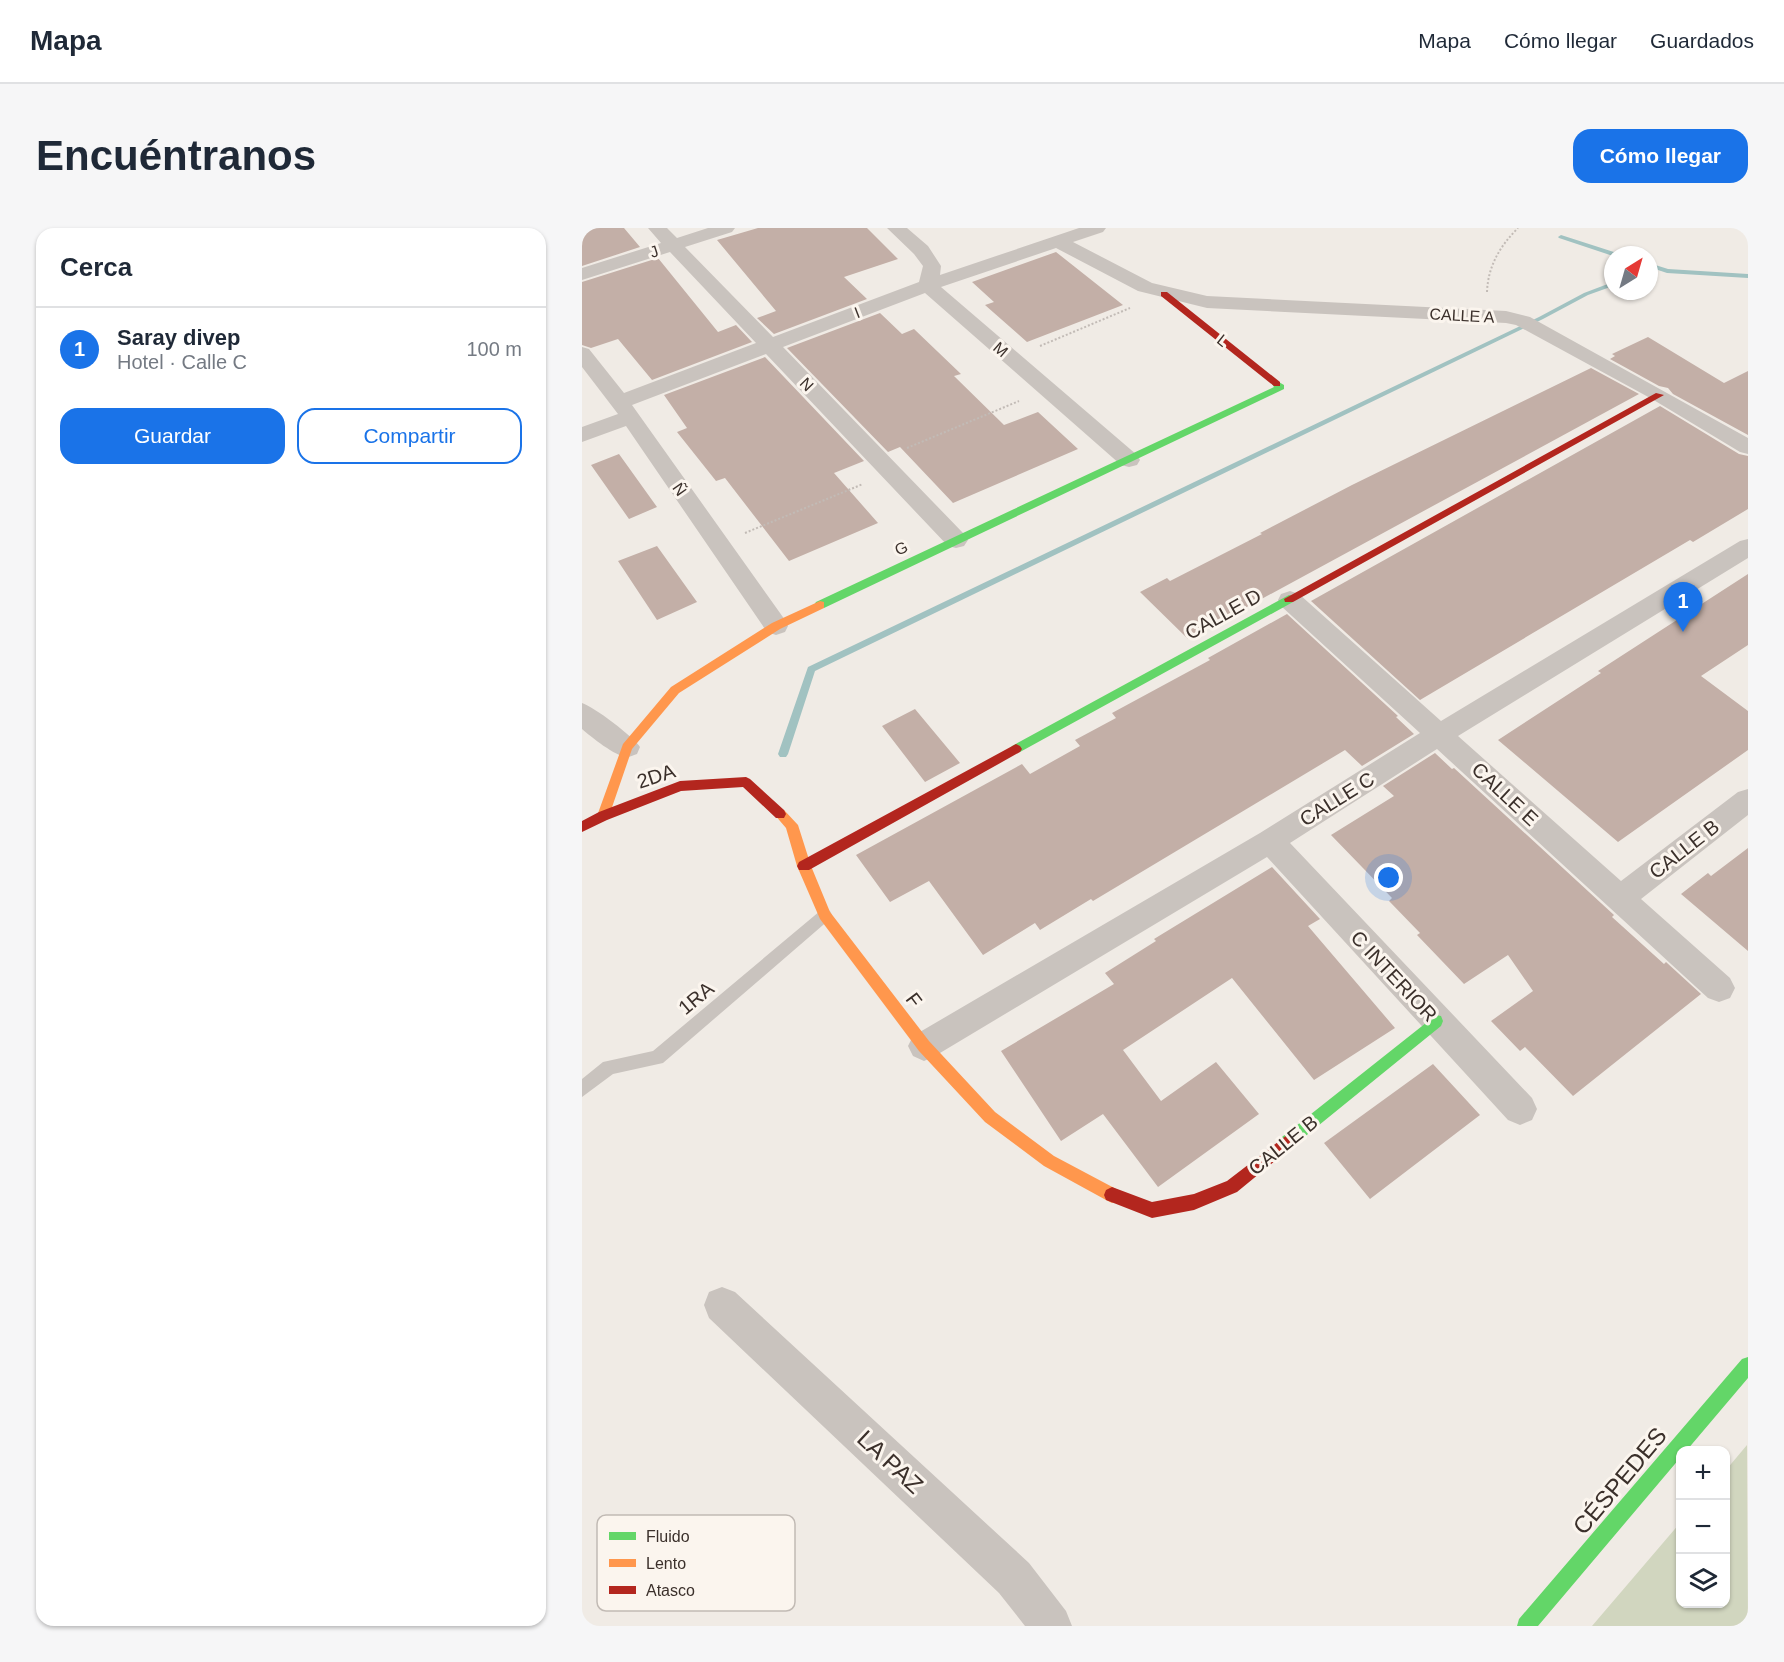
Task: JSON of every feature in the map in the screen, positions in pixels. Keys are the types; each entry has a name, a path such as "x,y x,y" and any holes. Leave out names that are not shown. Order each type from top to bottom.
{"street":[{"name":"N","path":"657,228 956,540"},
{"name":"J","path":"582,274 726,228"},
{"path":"896,228 921,250 932,266 928,285"},
{"name":"I","path":"582,435 625,410 769,345 928,285 1097,228"},
{"name":"CALLE A","path":"1056,242 1145,287 1164,294 1207,302 1488,316 1527,323 1748,447"},
{"name":"M","path":"928,285 1129,460"},
{"name":"L","path":"1164,294 1281,387"},
{"name":"Ñ","path":"582,353 625,410 776,626"},
{"name":"G","path":"603,816 627,747 675,690 776,626 1281,387"},
{"name":"CALLE D","path":"804,866 1659,395"},
{"name":"CALLE C","path":"924,1046 1270,841 1440,734 1748,547"},
{"name":"CALLE E","path":"1290,600 1719,988"},
{"path":"582,713 597,727 627,747"},
{"name":"F","path":"747,782 792,825 804,866 825,915 924,1046 990,1117 1049,1161 1108,1194"},
{"name":"2DA","path":"582,827 603,816 680,786 747,782"},
{"name":"CALLE B","path":"1619,899 1748,800"},
{"name":"C INTERIOR","path":"1270,841 1520,1109"},
{"name":"CALLE B","path":"1108,1194 1152,1210 1194,1202 1232,1187 1436,1021"},
{"name":"LA PAZ","path":"722,1305 1014,1578 1051,1626"},
{"name":"CÉSPEDES","path":"1526,1626 1748,1365"}],"lane":[{"name":"1RA","path":"582,1089 609,1067 657,1058 825,915"}],"path":[{"path":"1488,316 1486,280 1504,242 1518,228"},
{"path":"1012,358 1164,294"},
{"path":"719,544 1047,389"}],"green space":[{"path":"1747,1445 1748,1626 1592,1626 1676,1528 1676,1608 1730,1608 1730,1465"}],"building":[{"path":"582,228 624,228 640,247 582,266"},
{"path":"758,228 867,228 898,259 844,277 867,299 774,334 757,318 776,311 717,240"},
{"path":"1056,252 1123,305 1027,342 985,305 994,302 972,282"},
{"path":"658,258 718,332 736,325 752,342 652,380 618,339 591,348 582,345 582,282"},
{"path":"880,313 902,334 914,329 961,374 954,376 1004,425 1038,412 1078,449 953,503 900,447 888,452 787,348"},
{"path":"1648,337 1724,383 1748,371 1748,435 1673,394 1668,388 1659,386 1610,359 1615,356 1612,354"},
{"path":"765,357 864,461 834,473 878,523 789,561 725,478 716,481 677,432 687,428 664,395"},
{"path":"1591,368 1639,394 1188,639 1140,592 1167,578 1170,581 1352,485"},
{"path":"1660,406 1739,454 1748,456 1748,509 1693,542 1690,540 1420,700 1311,601"},
{"path":"619,454 657,507 629,519 591,465"},
{"path":"657,546 697,602 657,620 618,561"},
{"path":"1748,574 1748,645 1701,676 1748,711 1748,750 1618,842 1498,740 1601,673 1598,671"},
{"path":"1287,614 1398,716 1396,717 1414,734 1362,766 1345,750 1093,901 1091,899 1040,930 1035,923 983,955 929,881 890,902 856,855 1022,764 1030,774 1080,746 1075,740 1116,718 1112,713 1210,660 1208,658"},
{"path":"915,709 960,763 925,782 882,726"},
{"path":"1435,753 1614,915 1612,917 1701,994 1573,1096 1525,1047 1520,1051 1491,1021 1533,991 1508,955 1464,984 1417,935 1420,933 1389,901 1392,898 1331,835 1394,796 1383,786"},
{"path":"1748,848 1748,951 1681,894 1708,873 1711,876"},
{"path":"1272,867 1320,919 1308,926 1395,1028 1314,1080 1232,978 1123,1050 1161,1101 1216,1062 1259,1114 1158,1187 1103,1114 1061,1141 1001,1051 1114,984 1105,973 1156,941 1154,939"},
{"path":"1433,1064 1480,1115 1370,1199 1324,1143"}],"waterway":[{"path":"1561,237 1604,251"},
{"path":"1658,268 1667,271 1748,276"},
{"path":"783,754 811,669 1604,286"}],"traffic: fast":[{"path":"820,605 1281,387 1277,384"},
{"path":"1016,749 1289,599"},
{"path":"1287,1142 1436,1021"},
{"path":"1526,1626 1748,1365"}],"traffic: slow":[{"path":"603,816 627,747 675,690 776,626 820,605"},
{"path":"780,814 792,825 804,866 825,915 924,1046 990,1117 1049,1161 1112,1195"}],"traffic: jam":[{"path":"1164,294 1277,384"},
{"path":"1289,599 1659,395"},
{"path":"804,866 1016,749"},
{"path":"582,827 603,816 680,786 746,782 780,814"},
{"path":"1112,1195 1152,1210 1194,1202 1232,1187 1287,1142"}],"place":[{"name":"Saray divep","path":"1683,632"}]}
